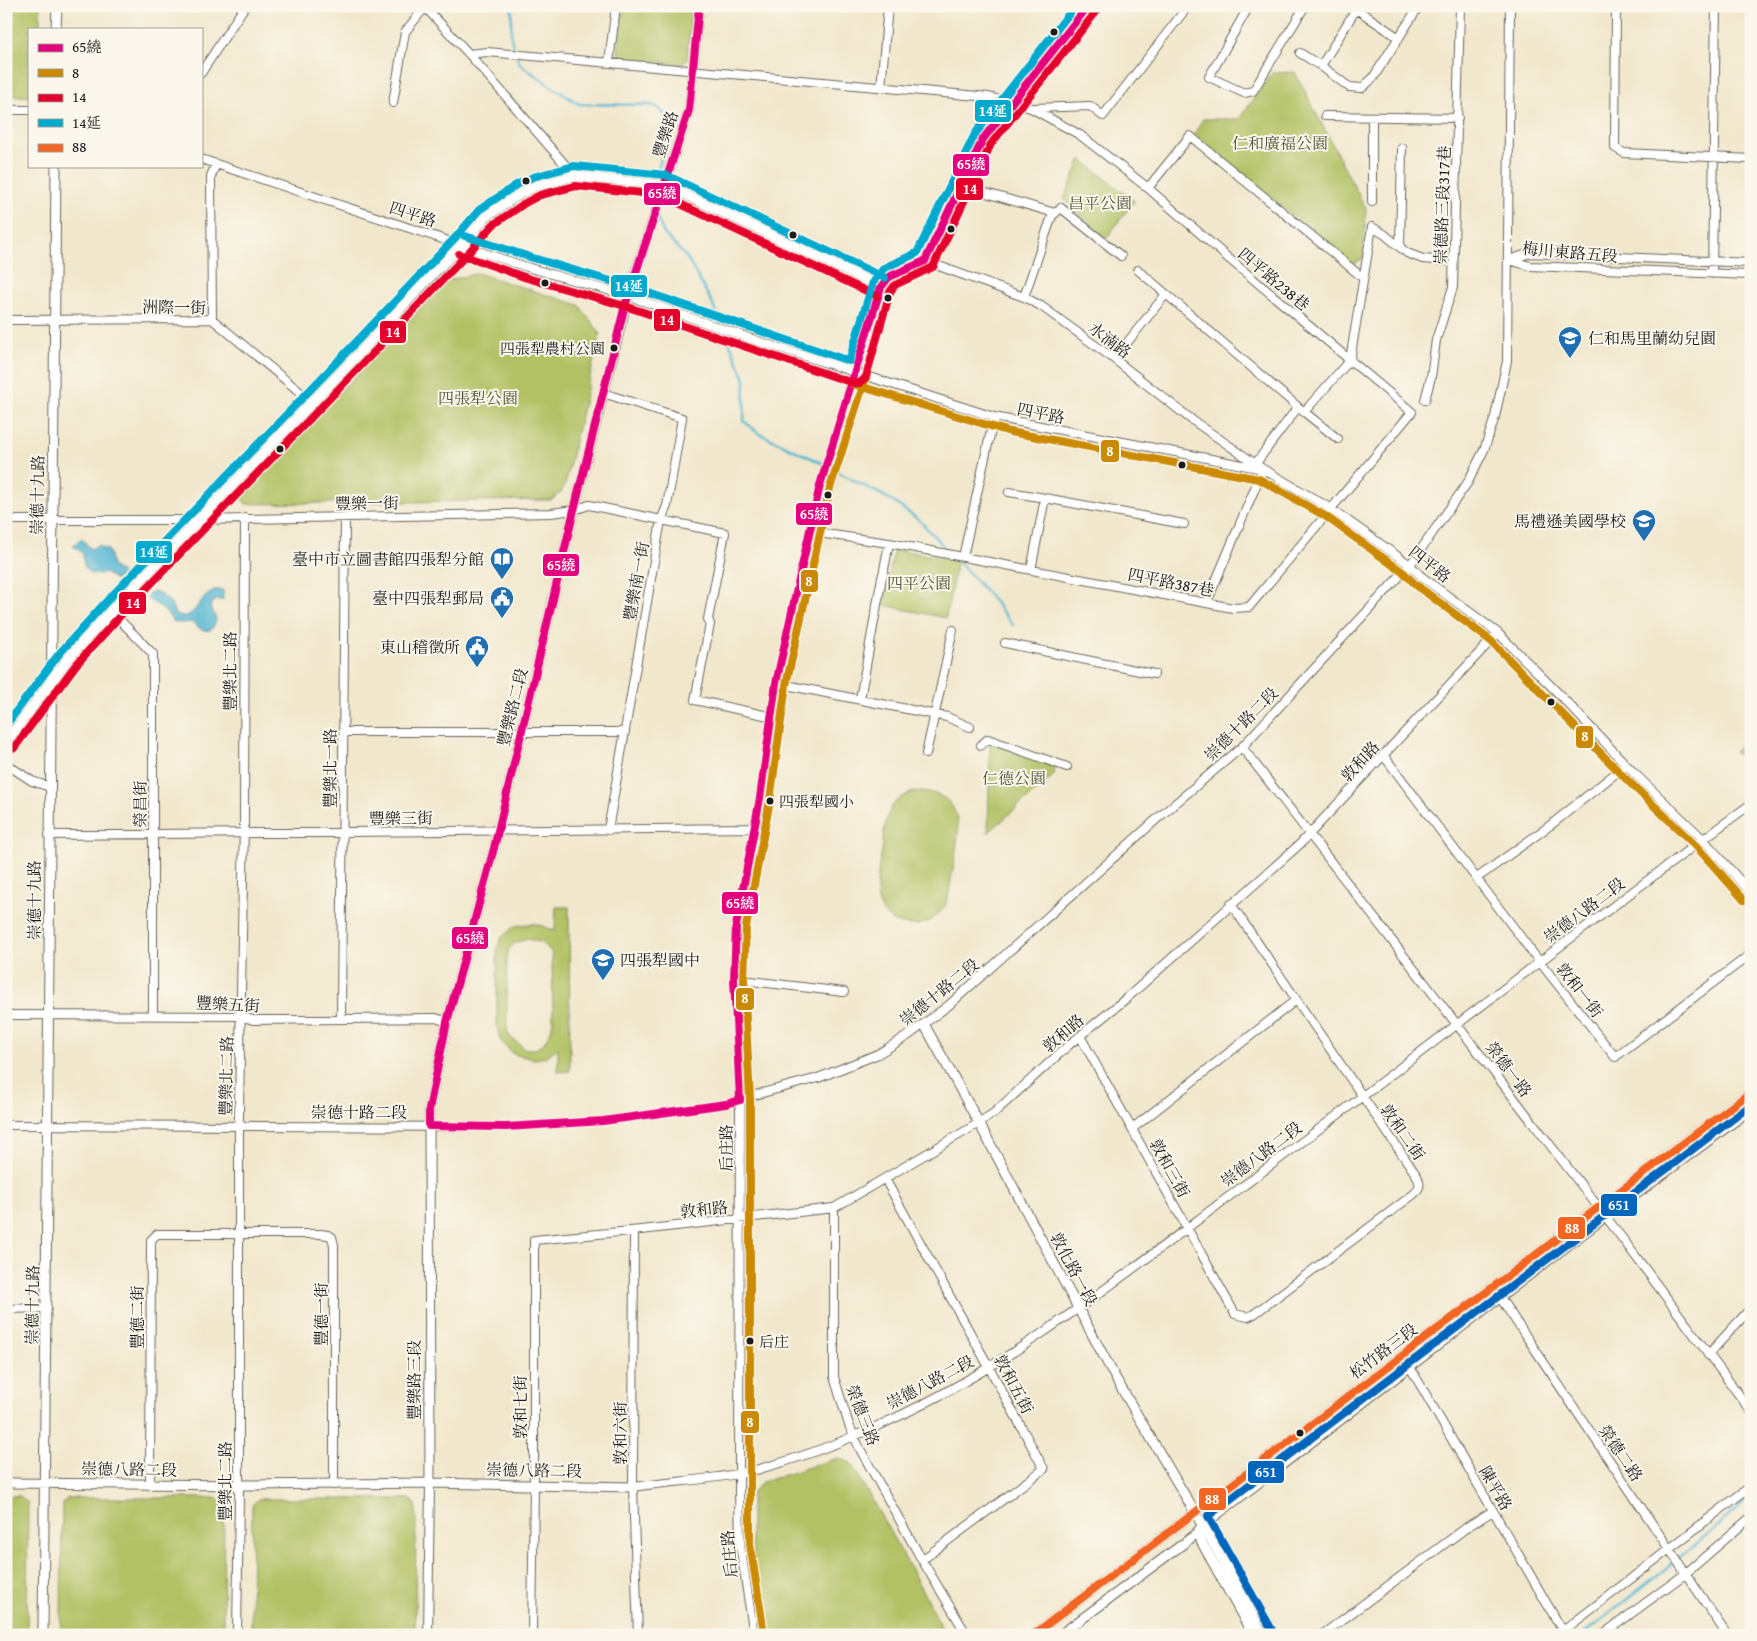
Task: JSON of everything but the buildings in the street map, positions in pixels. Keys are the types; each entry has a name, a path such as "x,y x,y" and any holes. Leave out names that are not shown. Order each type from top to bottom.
{"street":[{"path":"56,28 57,6"},
{"path":"202,72 246,6"},
{"path":"609,62 616,6"},
{"name":"豐樂路","path":"628,296 688,114 700,6"},
{"path":"881,88 888,6"},
{"path":"6,742 67,660 110,611 486,218 518,195 536,186 575,176 664,185 881,287 889,277 925,261 983,139 1088,6"},
{"path":"1031,108 1090,106 1102,116 1188,6"},
{"path":"1249,6 1209,77 1244,93 1253,92 1305,6"},
{"path":"1300,53 1349,87 1362,88 1373,78 1420,6"},
{"name":"崇德路三段317巷","path":"1425,400 1431,377 1436,340 1453,286 1460,6"},
{"name":"崇德十路二段","path":"6,1125 506,1127 603,1121 726,1104 818,1078 878,1054 924,1024 969,988 1150,825 1242,747 1410,565 1468,482 1488,441 1507,361 1510,6"},
{"path":"1616,6 1615,148 1624,153 1751,160"},
{"path":"1712,274 1716,6"},
{"path":"393,103 405,32 424,7 469,54 575,176"},
{"path":"1321,66 1355,7 1399,38"},
{"name":"四平路238巷","path":"469,54 487,52 609,62 989,97 1031,108 1080,135 1148,188 1228,258 1412,412 1330,508"},
{"path":"6,110 28,110"},
{"path":"1325,116 1458,118"},
{"path":"1372,117 1372,202"},
{"path":"1148,188 1190,136 1362,277"},
{"path":"1400,247 1402,148"},
{"name":"四平路","path":"202,159 530,268 628,296 758,342 994,417 1263,469 1330,508 1410,565 1422,577 1498,633 1626,765 1703,839 1751,893"},
{"path":"212,319 211,176 216,164"},
{"name":"崇德十九路","path":"44,1635 49,834 56,168"},
{"path":"986,193 1055,213"},
{"path":"1024,297 1052,216 1061,208 1121,256"},
{"path":"1256,463 1301,409 1350,360 1362,277 1372,227 1407,253 1423,259 1446,261"},
{"name":"梅川東路五段","path":"1509,260 1530,253 1751,263"},
{"name":"梅川東路五段","path":"1509,260 1530,266 1751,275"},
{"name":"水湳路","path":"925,261 1024,297 1041,306 1114,359 1192,420 1263,469"},
{"path":"1138,270 1338,439"},
{"name":"后庄路","path":"754,1635 740,1545 740,1100 734,979 736,926 773,717 776,683 820,485 856,374 881,287"},
{"path":"1114,359 1166,294"},
{"name":"豐樂路二段","path":"429,1126 429,1110 447,1022 522,733 574,510 628,296"},
{"name":"洲際一街","path":"6,320 212,319 312,402"},
{"name":"豐樂南一街","path":"603,393 682,418 667,506 661,520 608,830"},
{"path":"963,557 994,417"},
{"path":"1207,602 1263,469"},
{"path":"1009,492 1184,524"},
{"path":"1031,570 1045,498"},
{"name":"豐樂一街","path":"6,520 199,520 551,513 574,510 589,505 725,533 708,619 710,624 695,700 773,717"},
{"name":"四平路387巷","path":"811,532 889,543 1234,608 1249,607 1330,508"},
{"name":"豐樂北一路","path":"341,1019 345,517"},
{"name":"豐樂北二路","path":"237,1635 239,1126 244,833 244,518"},
{"path":"860,699 889,543"},
{"name":"榮昌街","path":"110,611 154,654 152,1015"},
{"path":"926,754 954,630"},
{"name":"敦和路","path":"534,1240 634,1231 834,1208 980,1123 1128,997 1310,834 1498,633"},
{"path":"1005,643 1154,674"},
{"path":"776,683 934,714 947,717 970,727"},
{"path":"344,732 625,732"},
{"path":"981,745 988,739 1067,767"},
{"name":"榮德一路","path":"1242,747 1598,1207 1751,1411"},
{"name":"敦和一街","path":"1384,756 1540,962 1615,1057 1751,954"},
{"path":"6,764 32,781 50,786"},
{"path":"1477,878 1552,824 1626,765"},
{"name":"崇德八路二段","path":"6,1483 239,1486 430,1483 633,1487 752,1471 853,1437 917,1409 950,1391 997,1363 1078,1309 1362,1098 1457,1024 1751,804"},
{"name":"豐樂三街","path":"49,834 754,828"},
{"name":"敦和二街","path":"1231,904 1420,1182 1419,1189 1414,1194 1254,1314 1248,1317 1235,1314"},
{"path":"734,979 844,992"},
{"path":"1133,1128 1296,1000"},
{"name":"豐樂五街","path":"6,1015 240,1016 253,1020 436,1018 447,1022"},
{"name":"敦化路一段","path":"924,1024 980,1123 1116,1379 1263,1635"},
{"name":"敦和三街","path":"1080,1036 1235,1314"},
{"name":"松竹路三段","path":"1033,1635 1751,1092"},
{"name":"松竹路三段","path":"1060,1635 1195,1535 1202,1526 1410,1366 1751,1109"},
{"name":"豐樂路三段","path":"428,1635 430,1483 429,1126"},
{"name":"敦和五街","path":"884,1179 1044,1469 922,1560"},
{"name":"榮德三路","path":"834,1208 834,1377 853,1437 922,1560 967,1635"},
{"name":"敦和六街","path":"634,1231 633,1487 638,1635"},
{"name":"豐德二街","path":"150,1485 151,1240 157,1234 239,1234"},
{"name":"豐德一街","path":"239,1234 320,1234 332,1237 334,1245 334,1485"},
{"name":"敦和七街","path":"532,1635 534,1240"},
{"name":"榮德二路","path":"1493,1287 1727,1635"},
{"path":"6,1309 47,1308"},
{"path":"1708,1355 1751,1308"},
{"name":"陳平路","path":"1403,1355 1562,1634"},
{"path":"1562,1634 1751,1486"},
{"path":"1322,1635 1470,1524 1493,1511"},
{"path":"1602,1635 1685,1574 1751,1517"},
{"name":"敦化路一段","path":"1202,1526 1201,1541 1253,1635"}],"green space":[{"path":"6,6 40,6 40,28 28,28 28,96 6,96"},
{"path":"624,6 657,6 692,10 687,60 682,64 622,59 618,52"},
{"name":"仁和廣福公園","path":"1295,72 1366,209 1363,258 1353,265 1194,134 1203,119 1239,119 1272,73"},
{"name":"昌平公園","path":"1081,159 1134,201 1106,239 1064,199"},
{"name":"四張犁公園","path":"477,273 579,305 600,333 565,485 561,492 552,500 246,504 240,496 241,494 447,281"},
{"name":"四平公園","path":"894,549 957,560 946,618 883,605"},
{"path":"1751,736 1751,762 1734,752"},
{"name":"仁德公園","path":"990,742 1054,767 1054,775 988,833"},
{"path":"922,791 937,794 954,809 957,820 957,844 948,895 943,909 928,921 910,925 896,922 886,916 880,907 877,885 878,873 885,826 890,810 902,797 910,793"},
{"path":"556,907 569,907 570,1071 558,1072 558,1048 545,1057 534,1059 513,1054 500,1040 497,1026 497,951 501,938 515,926 528,924 537,924 555,931","holes":["527,939 545,945 552,954 553,1021 551,1031 543,1044 535,1049 525,1049 510,1037 507,1031 507,958 509,950 513,945"]},
{"path":"838,1458 851,1463 946,1635 766,1635 751,1541 751,1494 762,1482"},
{"path":"6,1496 20,1496 28,1503 27,1635 6,1635"},
{"path":"68,1498 218,1498 224,1504 223,1635 61,1635 62,1503"},
{"path":"258,1499 410,1499 416,1505 415,1635 251,1635 252,1505"}],"water":[{"path":"82,539 91,549 98,545 108,550 112,566 122,573 116,580 105,573 94,574 85,568 83,554 73,545"},
{"path":"214,590 223,590 223,600 217,600 210,607 216,620 211,630 200,629 192,622 175,622 166,612 147,599 149,593 155,591 168,600 175,614 185,616 193,612 204,598"}],"waterway":[{"path":"512,6 511,36 514,52"},
{"path":"517,57 520,64 579,104 651,105 658,108 669,118 672,130 661,158 650,203 653,210"},
{"path":"657,217 664,234 687,258 723,327"},
{"path":"725,332 745,379 744,421 758,433 824,464"},
{"path":"828,467 886,497 919,520 949,552"},
{"path":"955,558 990,596 1013,625"},
{"path":"1583,1635 1751,1497"}],"transit line":[{"name":"65繞","path":"429,1126 429,1109 447,1022 494,848 624,309 689,110 699,6"},
{"name":"14延","path":"465,236 631,287 849,361 873,282 884,268 917,253 975,134 1075,6"},
{"name":"65繞","path":"740,1100 734,979 736,926 760,798 776,683 820,485 881,287 889,277 925,261 983,139 1088,6"},
{"name":"14","path":"459,254 527,278 625,306 853,383 860,383 866,377 890,292 895,285 933,267 991,144 1096,12"},
{"name":"14延","path":"6,725 59,654 104,604 361,337 479,210 516,185 533,177 574,166 666,175 885,278"},
{"name":"14","path":"14,748 75,666 118,618 375,351 493,225 540,195 576,186 661,195 877,296"},
{"name":"8","path":"764,1633 750,1544 750,1100 744,979 746,927 770,800 786,685 830,488 866,377"},
{"name":"8","path":"853,384 1010,432 1259,479 1325,516 1404,573 1416,585 1491,641 1626,779 1696,846 1744,900"},
{"name":"88","path":"1033,1635 1751,1092"},
{"name":"65繞","path":"429,1126 506,1127 603,1121 726,1104 740,1100"},
{"name":"651","path":"1272,1630 1208,1516 1751,1105"}],"place":[{"name":"四張犁農村公園","path":"614,348"},
{"name":"仁和馬里蘭幼兒園","path":"1570,359"},
{"name":"馬禮遜美國學校","path":"1644,542"},
{"name":"臺中市立圖書館四張犁分館","path":"502,580"},
{"name":"臺中四張犁郵局","path":"502,619"},
{"name":"東山稽徵所","path":"477,668"},
{"name":"四張犁國小","path":"770,801"},
{"name":"四張犁國中","path":"603,981"},
{"name":"后庄","path":"750,1341"}]}
